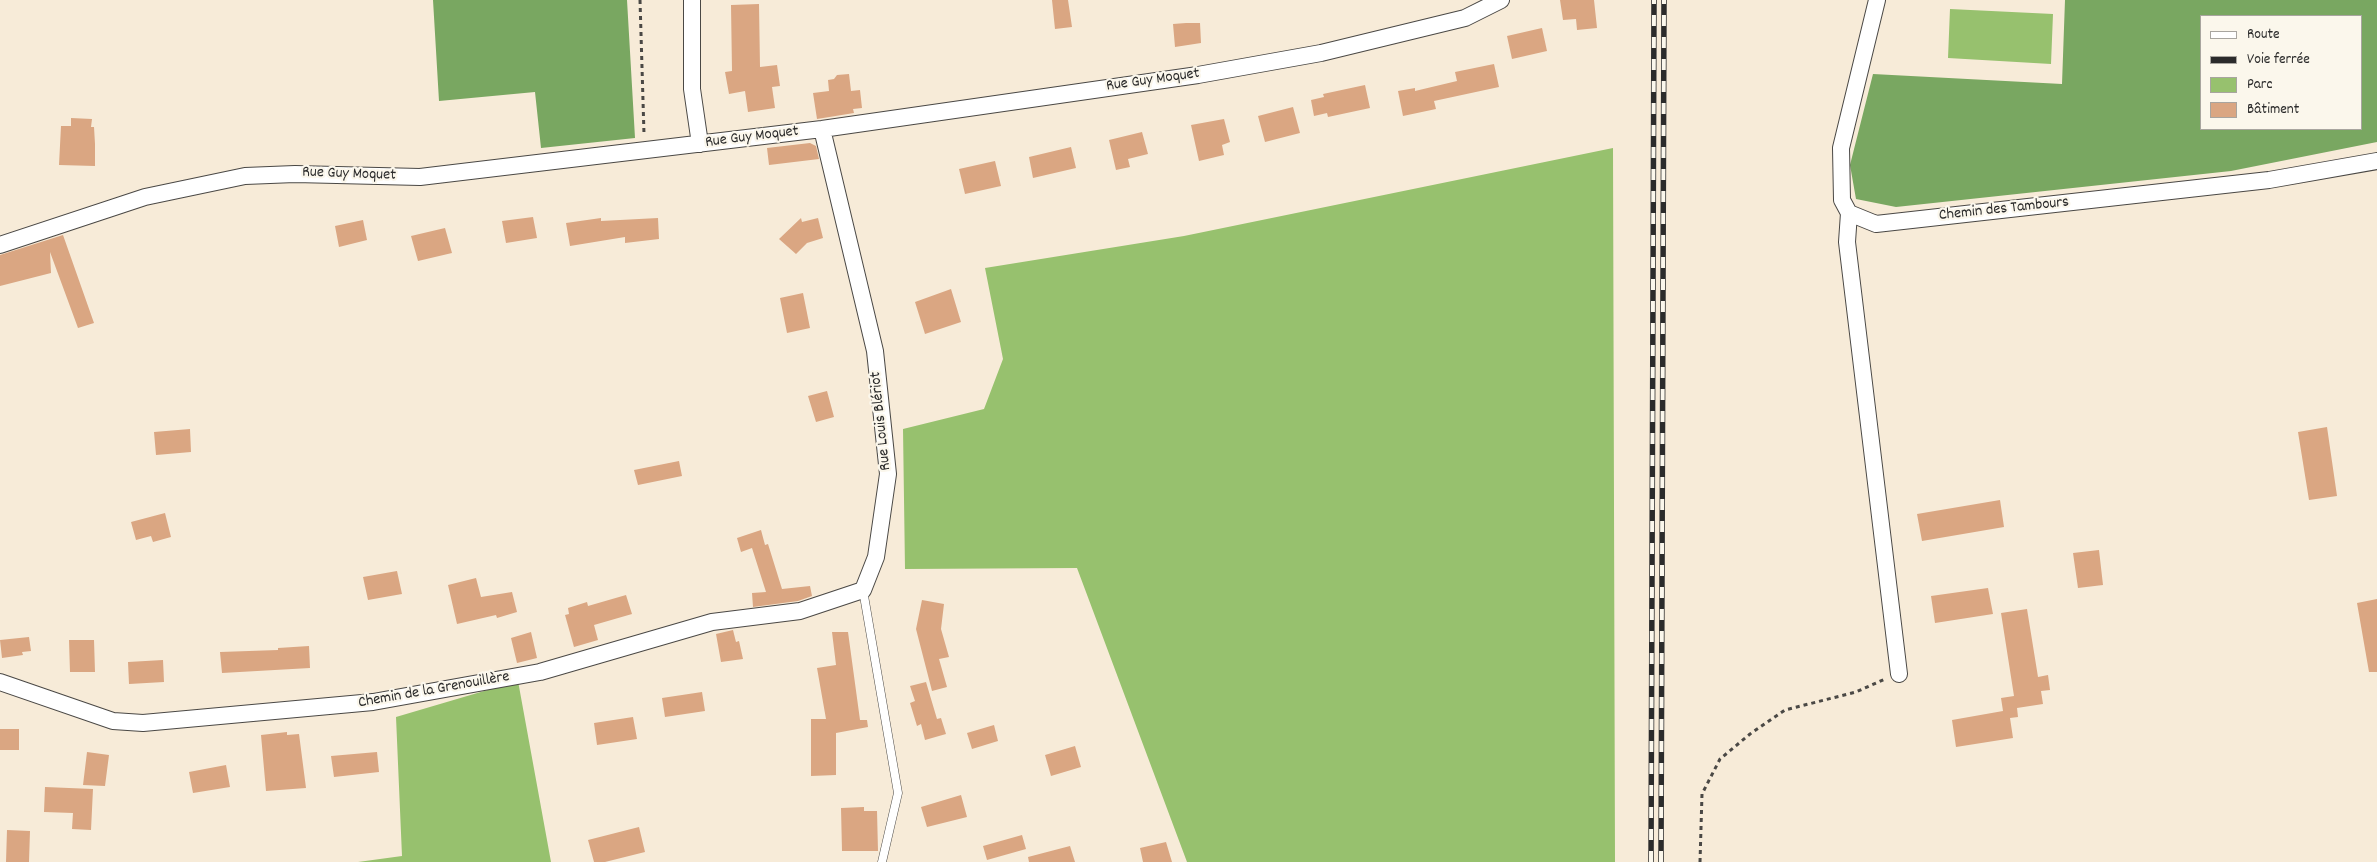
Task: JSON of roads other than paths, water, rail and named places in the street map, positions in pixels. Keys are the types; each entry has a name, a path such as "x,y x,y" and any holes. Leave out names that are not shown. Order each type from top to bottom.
{"street":[{"path":"692,0 692,89 700,144"},
{"name":"Rue Guy Moquet","path":"0,245 145,197 244,176 295,174 420,177 822,129 1198,75 1321,53 1465,18 1501,0"},
{"path":"1877,0 1841,148 1842,200 1849,213 1847,242 1899,674"},
{"name":"Rue Louis Blériot","path":"822,129 875,350 888,474 876,557 863,590"},
{"name":"Chemin des Tambours","path":"1849,213 1876,224 2269,180 2377,161"},
{"name":"Chemin de la Grenouillère","path":"0,682 113,721 143,723 373,702 540,672 712,622 800,611 863,590"}],"lane":[{"path":"863,590 898,792 882,862"}],"railway":[{"path":"1651,862 1654,0"},
{"path":"1661,862 1664,0"}]}
